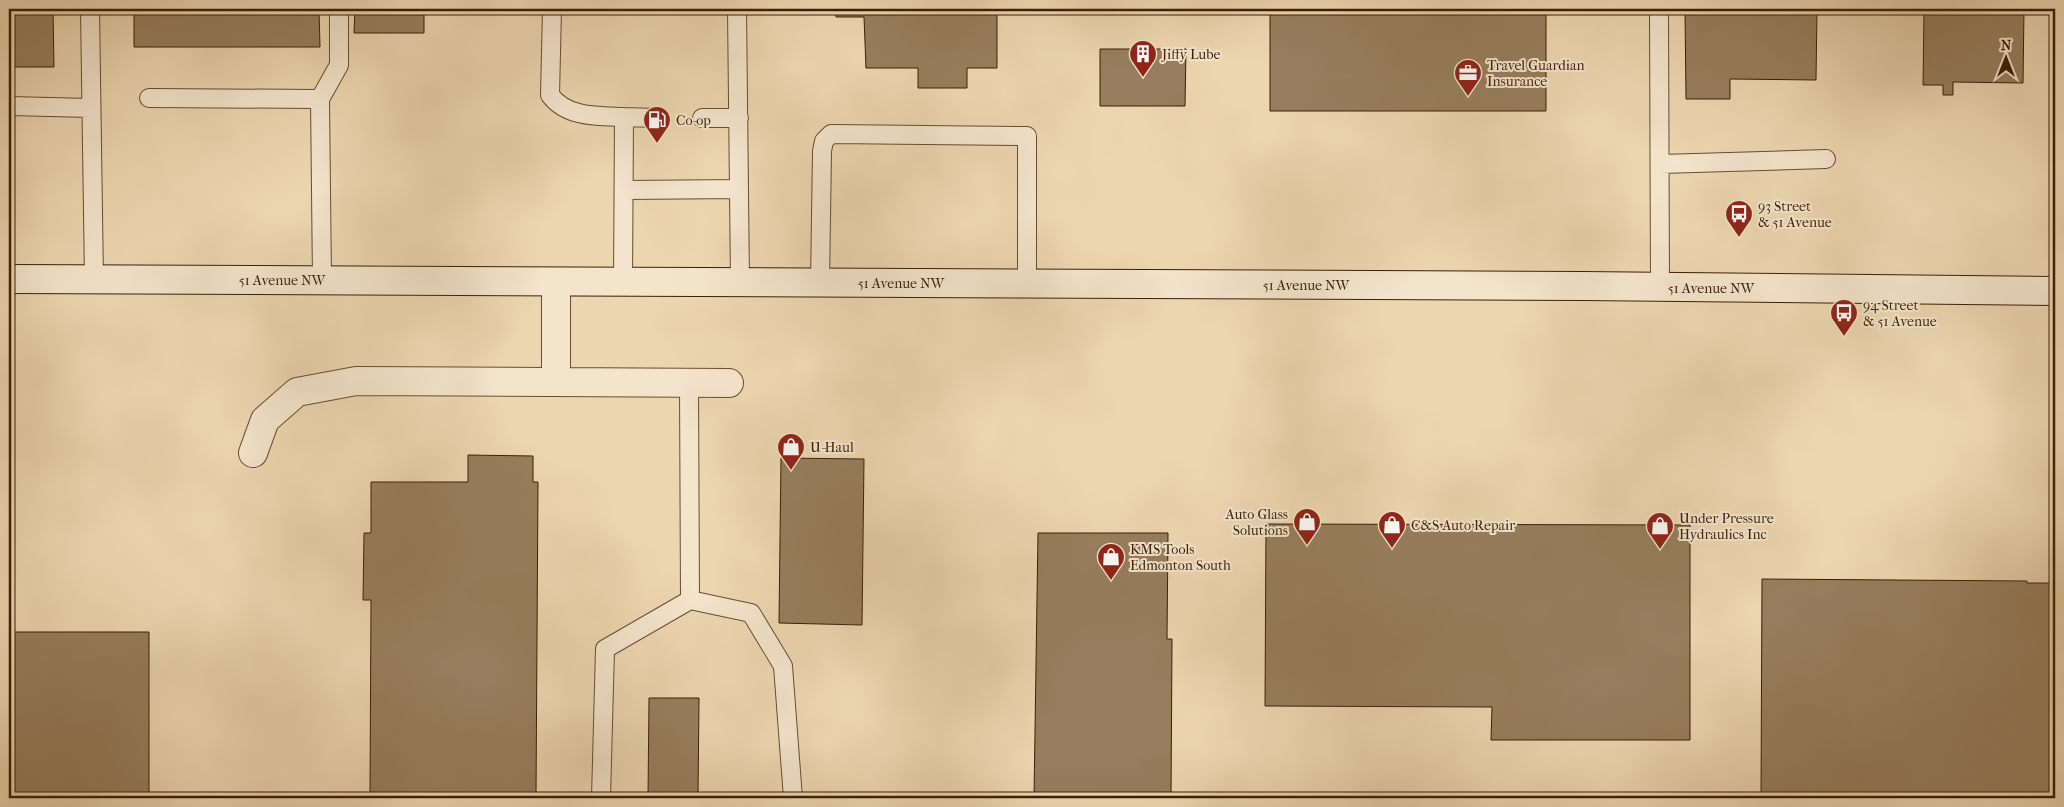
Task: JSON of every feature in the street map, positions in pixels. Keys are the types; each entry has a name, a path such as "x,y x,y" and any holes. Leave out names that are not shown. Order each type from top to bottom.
{"main road":[{"name":"51 Avenue NW","path":"9,279 1660,287 2055,291"},
{"path":"556,282 556,382"},
{"path":"253,453 265,420 297,392 356,381 729,383"}],"lane":[{"path":"90,9 94,280"},
{"path":"322,280 320,99 339,65 339,9"},
{"path":"552,9 550,95 556,102 576,112 599,116 656,118"},
{"path":"737,9 740,282"},
{"path":"1659,9 1660,287"},
{"path":"149,98 320,99"},
{"path":"9,106 91,108"},
{"path":"623,282 624,117"},
{"path":"702,118 738,118"},
{"path":"820,283 822,151 824,141 831,134 860,134 1027,136 1027,284"},
{"path":"1661,164 1826,159"},
{"path":"624,190 739,189"},
{"path":"689,383 690,600"},
{"path":"601,798 605,649 690,600 751,613 782,666 793,798"}],"building":[{"path":"9,9 53,9 54,67 9,67"},
{"path":"134,9 319,9 320,47 134,47"},
{"path":"355,9 424,9 424,33 354,33"},
{"path":"836,9 997,9 997,68 967,68 967,88 918,88 918,68 866,68 864,17 836,17"},
{"path":"1270,9 1546,9 1546,111 1270,111"},
{"path":"1685,9 1817,9 1816,80 1730,79 1730,99 1686,99"},
{"path":"1924,9 2024,9 2023,83 1953,82 1953,95 1943,95 1943,85 1923,85"},
{"name":"Jiffy Lube","path":"1100,49 1186,49 1185,106 1100,106"},
{"path":"468,455 533,456 533,482 538,482 536,798 370,798 371,600 363,600 364,533 371,533 371,482 468,482"},
{"path":"781,458 864,459 862,625 779,623"},
{"path":"1266,524 1690,525 1690,740 1491,740 1492,707 1265,706"},
{"path":"1038,533 1168,533 1167,639 1172,639 1171,798 1034,798"},
{"path":"1762,579 2027,581 2027,583 2055,583 2055,798 1761,798"},
{"path":"9,632 149,632 149,798 9,798"},
{"path":"649,698 699,698 698,797 648,797"},
{"path":"615,797 662,798 615,798"}],"place":[{"name":"Jiffy Lube","path":"1143,78"},
{"name":"Travel Guardian Insurance","path":"1468,97"},
{"name":"Co-op","path":"657,144"},
{"name":"93 Street & 51 Avenue","path":"1739,238"},
{"name":"94 Street & 51 Avenue","path":"1844,337"},
{"name":"U-Haul","path":"791,471"},
{"name":"Auto Glass Solutions","path":"1307,546"},
{"name":"C&S Auto Repair","path":"1392,549"},
{"name":"Under Pressure Hydraulics Inc","path":"1660,550"},
{"name":"KMS Tools Edmonton South","path":"1111,581"}]}
